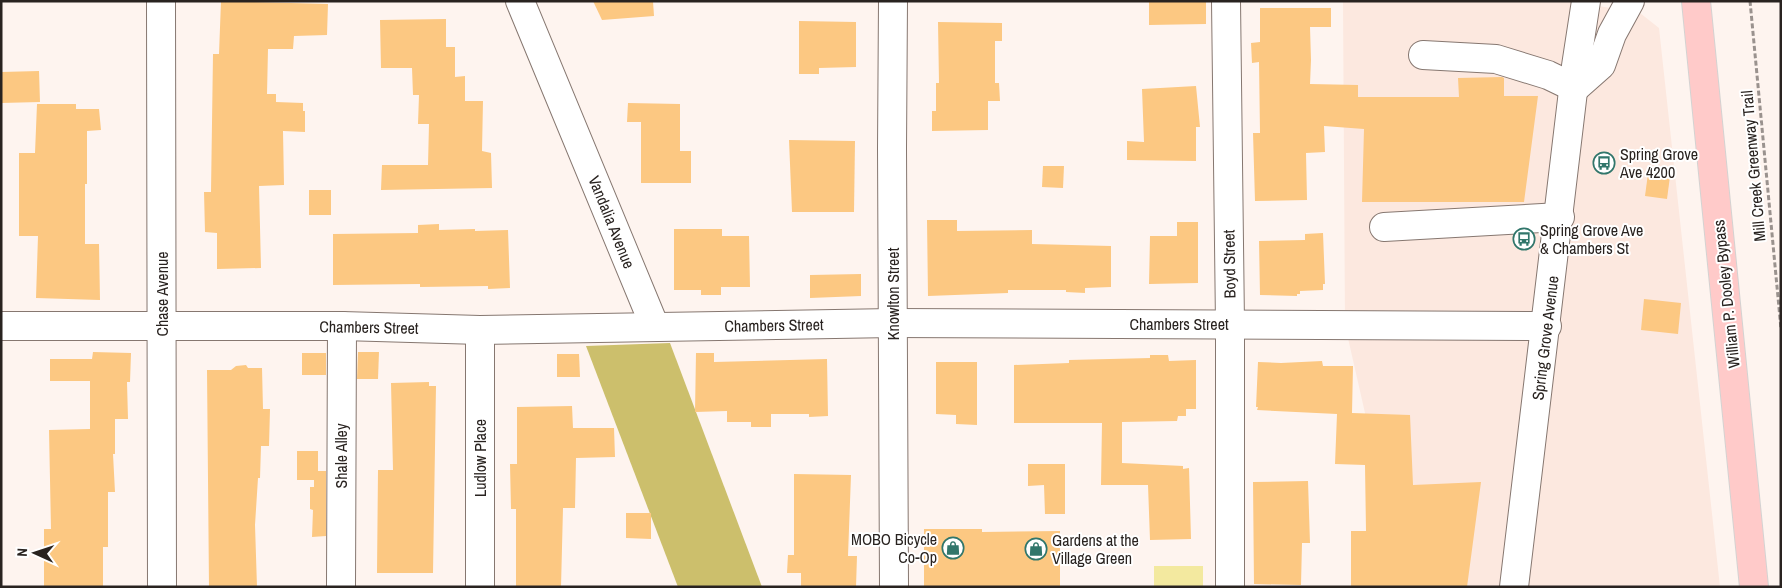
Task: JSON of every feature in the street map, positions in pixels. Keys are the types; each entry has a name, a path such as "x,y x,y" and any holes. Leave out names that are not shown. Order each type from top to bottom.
{"main road":[{"name":"William P. Dooley Bypass","path":"1696,1 1754,587"}],"street":[{"name":"Chase Avenue","path":"161,1 162,587"},
{"name":"Vandalia Avenue","path":"520,1 655,327"},
{"name":"Knowlton Street","path":"893,1 894,587"},
{"name":"Boyd Street","path":"1226,1 1230,324 1230,587"},
{"name":"Spring Grove Avenue","path":"1514,587 1560,217 1576,66 1586,1"},
{"path":"1423,55 1496,59 1548,75 1575,88 1601,65 1612,34 1630,1"},
{"path":"1384,227 1560,217"},
{"name":"Chambers Street","path":"1,326 342,326 480,330 893,323 1546,326"},
{"name":"Shale Alley","path":"341,587 342,326"},
{"name":"Ludlow Place","path":"480,330 480,587"}],"path":[{"name":"Mill Creek Greenway Trail","path":"1750,1 1781,329"}],"shaded area":[{"path":"1343,1 1569,1 1640,13 1659,28 1720,587 1367,587 1365,413 1345,325"},
{"path":"670,343 762,587 678,587 586,346"},
{"path":"1154,566 1203,566 1203,587 1154,587"}],"building":[{"path":"221,1 328,4 327,35 294,36 293,49 268,49 267,94 276,94 276,102 303,103 305,132 283,131 284,185 259,186 261,268 217,269 217,233 205,232 204,192 211,192 213,54 219,54"},
{"path":"593,1 653,1 654,16 602,20"},
{"path":"1149,1 1206,1 1206,24 1149,25"},
{"path":"1260,8 1331,8 1331,27 1310,27 1310,84 1358,85 1358,97 1459,97 1458,78 1502,77 1504,78 1504,96 1538,96 1524,202 1362,202 1364,129 1324,126 1325,152 1306,153 1307,200 1255,201 1253,133 1260,133 1259,62 1252,63 1251,43 1260,42"},
{"path":"446,19 446,47 455,47 455,77 465,76 465,101 483,101 482,151 491,153 492,188 381,190 382,165 428,165 429,124 418,124 419,95 413,95 412,68 381,68 380,20"},
{"path":"799,21 856,22 856,67 819,68 819,74 799,74"},
{"path":"938,22 1002,23 1002,41 995,41 995,83 999,83 1000,101 988,101 988,130 932,131 932,111 936,111 936,83 939,83"},
{"path":"39,71 40,102 1,103 1,72"},
{"path":"1196,86 1200,127 1196,127 1196,161 1127,160 1127,141 1144,142 1142,89"},
{"path":"628,103 680,104 680,151 691,151 691,183 641,183 641,122 627,122"},
{"path":"37,104 76,104 76,109 99,109 101,130 87,131 85,244 99,244 100,300 36,298 38,236 19,236 19,153 35,153"},
{"path":"789,140 855,141 854,212 792,212"},
{"path":"1043,166 1064,166 1063,188 1042,187"},
{"path":"1649,166 1671,169 1667,199 1645,196"},
{"path":"309,190 331,190 331,215 309,215"},
{"path":"927,220 957,220 957,231 1032,230 1032,244 1111,246 1111,287 1085,288 1085,293 1066,292 1066,290 1008,290 1008,293 928,296"},
{"path":"1177,222 1198,222 1198,283 1149,284 1150,236 1177,236"},
{"path":"439,224 439,230 508,230 510,288 488,289 488,286 420,287 420,284 333,285 333,234 418,233 418,225"},
{"path":"674,229 722,229 722,236 749,236 750,287 721,287 721,295 701,295 701,290 674,290"},
{"path":"1323,233 1325,284 1323,284 1323,290 1300,291 1300,294 1297,294 1297,296 1260,295 1259,241 1305,240 1305,234"},
{"path":"861,274 861,296 810,298 810,275"},
{"path":"1644,299 1681,303 1678,334 1641,330"},
{"path":"93,352 131,353 130,382 127,382 128,419 115,419 115,454 113,454 115,492 108,492 108,547 103,547 103,587 44,587 44,529 51,529 49,430 90,429 90,381 50,381 50,359 92,359"},
{"path":"358,352 379,352 378,379 357,379"},
{"path":"302,353 326,353 326,375 302,375"},
{"path":"696,353 714,353 714,362 827,359 828,416 809,417 809,414 771,414 771,427 751,427 751,422 727,422 727,411 695,412"},
{"path":"557,354 579,354 580,377 557,377"},
{"path":"1150,355 1168,355 1169,361 1196,360 1196,409 1186,409 1186,416 1178,416 1177,421 1122,422 1122,463 1183,466 1183,469 1189,468 1191,539 1150,540 1148,485 1101,485 1102,423 1014,423 1014,365 1069,363 1069,360 1150,358"},
{"path":"1322,361 1323,366 1353,366 1352,413 1410,415 1413,485 1481,482 1467,587 1351,587 1351,531 1366,531 1365,465 1335,464 1337,414 1257,410 1258,407 1256,407 1258,362"},
{"path":"936,362 977,362 977,425 956,424 956,415 936,414"},
{"path":"246,365 248,368 262,368 263,409 270,409 269,446 261,446 260,478 258,478 255,525 257,587 209,587 207,370 231,370 236,366"},
{"path":"429,382 429,386 436,386 433,573 377,573 378,470 393,470 391,383"},
{"path":"572,406 573,428 614,428 615,457 576,458 575,508 563,508 561,587 516,587 516,509 511,509 510,464 517,464 517,407"},
{"path":"297,451 318,451 318,471 326,471 326,536 312,537 313,510 310,509 310,487 314,487 314,480 297,480"},
{"path":"1028,464 1065,464 1065,514 1045,514 1044,485 1028,486"},
{"path":"794,474 851,475 848,556 857,556 856,587 801,587 801,573 787,573 788,555 794,555"},
{"path":"1308,481 1310,543 1302,543 1301,585 1254,584 1253,482"},
{"path":"626,513 651,513 651,539 626,538"},
{"path":"924,529 982,529 982,532 1060,531 1060,587 924,587"}],"place":[{"name":"Spring Grove Ave 4200","path":"1604,163"},
{"name":"Spring Grove Ave & Chambers St","path":"1524,239"},
{"name":"MOBO Bicycle Co-Op","path":"953,548"},
{"name":"Gardens at the Village Green","path":"1036,549"}]}
